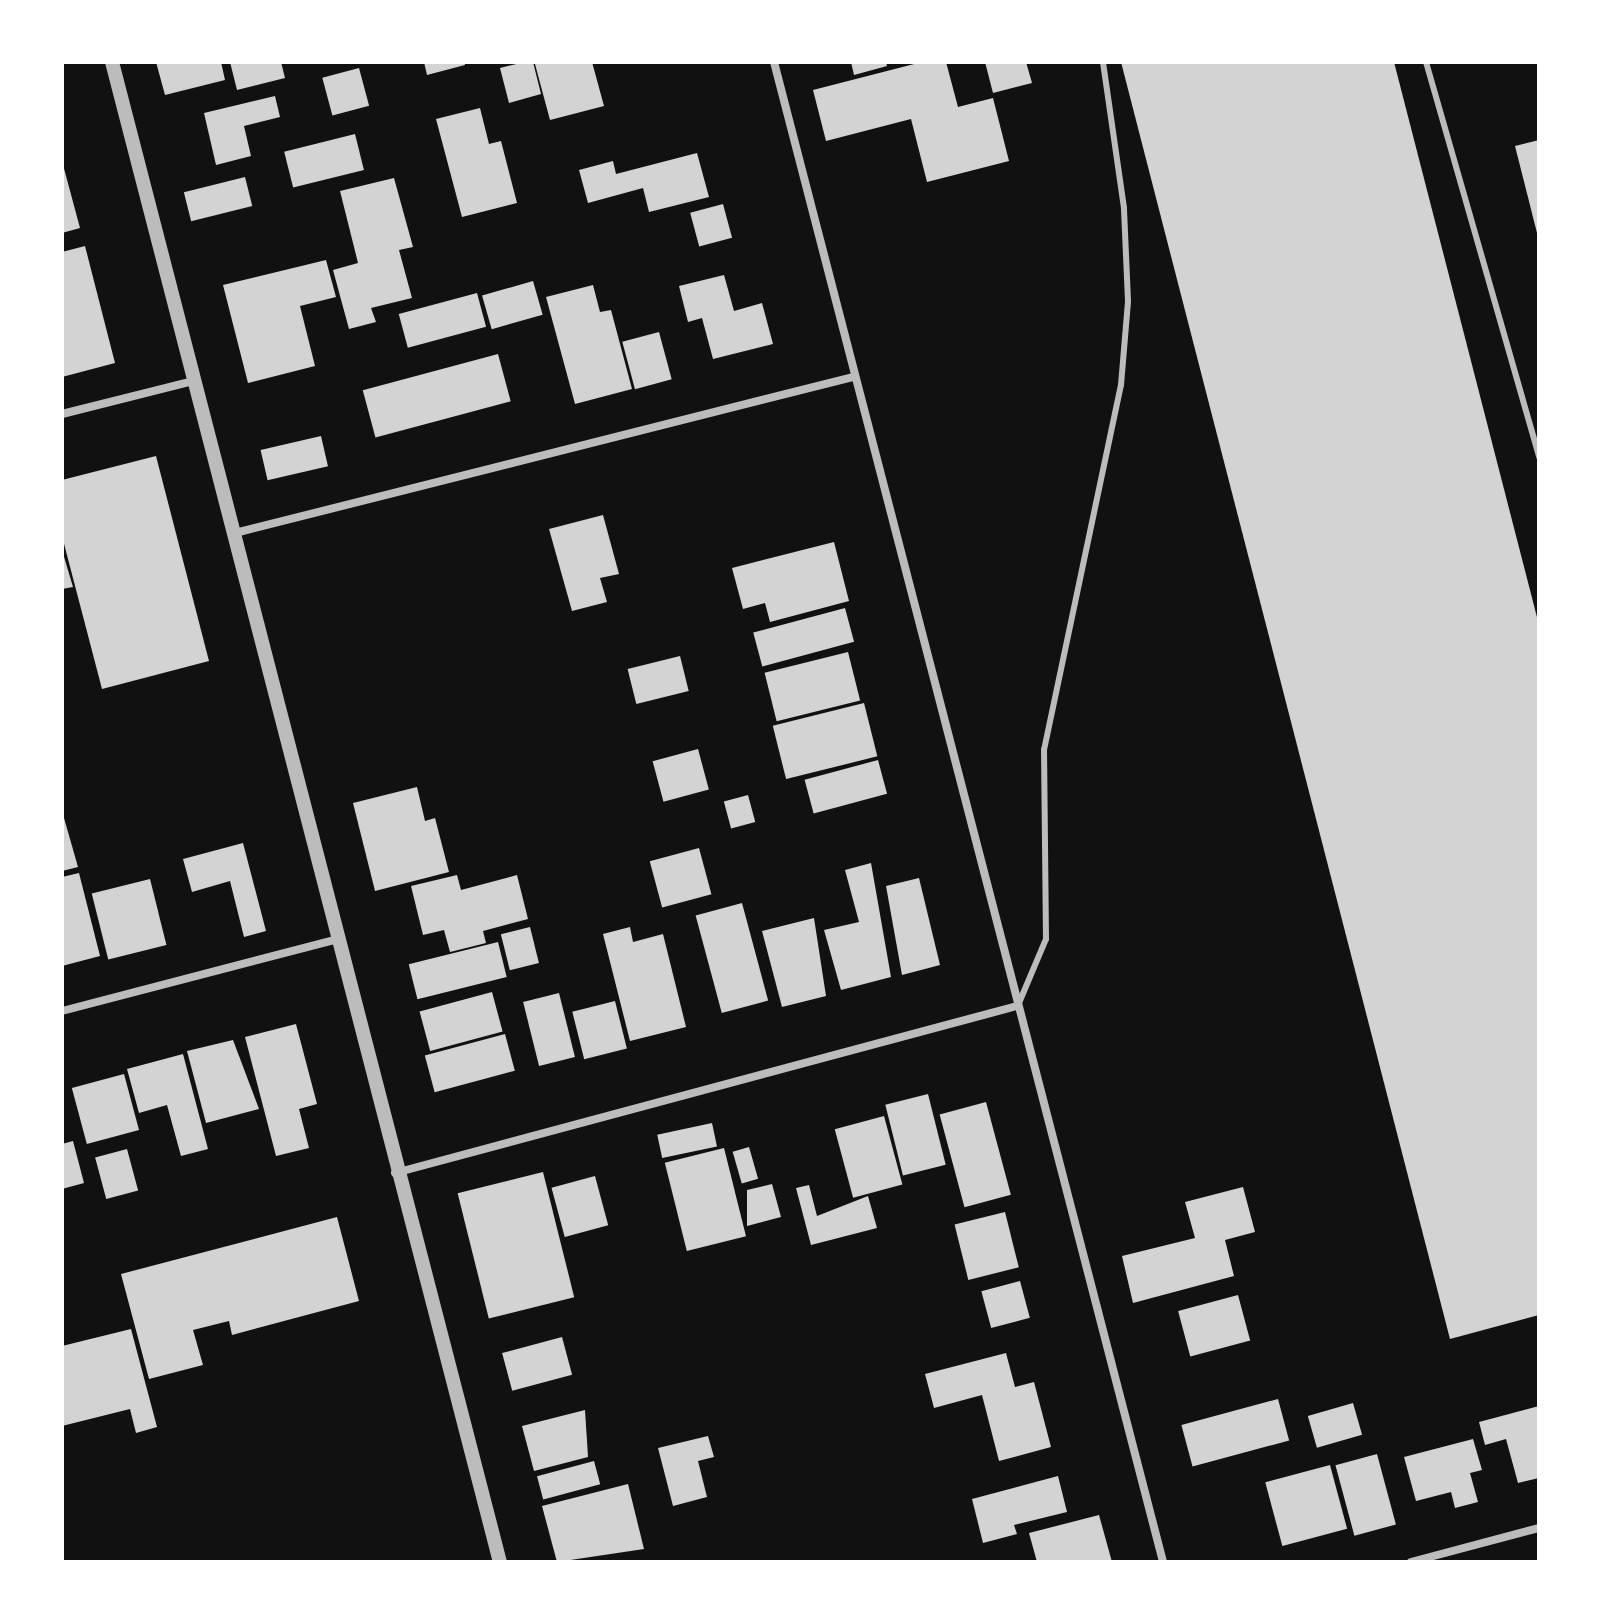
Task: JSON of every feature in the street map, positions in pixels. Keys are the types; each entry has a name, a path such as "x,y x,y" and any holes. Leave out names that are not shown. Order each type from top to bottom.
{"street":[{"path":"112,62 197,380 395,1173 500,1562"},
{"path":"774,62 853,377 1163,1562"},
{"path":"235,533 853,377"},
{"path":"62,414 197,380"},
{"path":"62,1011 335,940"},
{"path":"395,1173 1017,1006"},
{"path":"1411,1562 1539,1528"}],"lane":[{"path":"1017,1006 1046,939 1044,750 1121,385 1128,301 1124,208 1103,62"},
{"path":"1426,62 1539,457"}],"building":[{"path":"156,62 221,62 225,80 165,95"},
{"path":"230,62 281,62 285,78 237,90"},
{"path":"424,62 464,62 465,65 427,75"},
{"path":"533,62 541,94 509,103 500,68"},
{"path":"592,62 604,106 550,120 535,64"},
{"path":"851,62 886,62 887,66 854,75"},
{"path":"922,62 946,62 958,107 993,98 1009,161 927,182 911,119 826,141 813,90"},
{"path":"985,62 1026,62 1032,83 993,93"},
{"path":"1121,62 1394,62 1539,625 1539,1315 1450,1339"},
{"path":"359,68 369,106 332,116 322,78"},
{"path":"275,96 280,117 244,126 251,156 216,165 204,113"},
{"path":"480,108 489,144 501,141 517,203 462,217 436,119"},
{"path":"355,134 364,170 293,188 284,152"},
{"path":"1539,140 1539,237 1538,237 1515,146"},
{"path":"697,153 709,197 649,212 643,188 588,203 579,170 613,161 616,174"},
{"path":"62,161 80,228 62,233"},
{"path":"245,177 252,206 191,221 184,192"},
{"path":"394,178 413,247 399,250 412,298 371,308 376,322 349,329 333,270 358,263 340,191"},
{"path":"723,204 732,238 699,247 690,213"},
{"path":"85,246 115,363 62,377 62,252"},
{"path":"326,260 336,297 300,306 315,366 248,383 223,285"},
{"path":"724,275 734,311 762,303 773,344 713,359 702,318 688,322 679,286"},
{"path":"533,281 543,315 492,329 482,296"},
{"path":"593,285 600,312 611,310 632,389 575,404 546,297"},
{"path":"477,293 486,327 408,348 399,314"},
{"path":"659,332 672,379 635,389 622,342"},
{"path":"498,354 511,401 375,438 363,390"},
{"path":"321,436 328,466 268,480 261,450"},
{"path":"156,456 209,661 102,689 62,536 62,480"},
{"path":"603,515 619,574 600,578 607,602 572,611 549,529"},
{"path":"834,542 849,601 770,622 765,603 743,609 732,568"},
{"path":"62,550 73,587 62,589"},
{"path":"845,608 854,642 762,666 753,633"},
{"path":"848,652 860,701 777,721 765,673"},
{"path":"680,656 689,691 636,704 628,669"},
{"path":"864,703 877,756 786,779 773,726"},
{"path":"698,749 709,790 663,802 653,761"},
{"path":"878,760 887,794 814,813 805,780"},
{"path":"417,787 425,821 435,818 449,872 375,891 353,803"},
{"path":"748,795 755,822 731,829 724,801"},
{"path":"62,811 78,867 62,871"},
{"path":"243,843 266,931 244,937 230,881 192,892 183,859"},
{"path":"699,848 711,894 662,908 650,861"},
{"path":"871,863 891,977 841,990 824,930 859,922 845,870"},
{"path":"79,873 100,956 62,966 62,877"},
{"path":"457,875 461,890 517,875 528,919 483,931 486,943 450,952 444,930 423,935 411,886"},
{"path":"919,878 940,965 902,975 886,886"},
{"path":"150,879 166,945 108,959 92,894"},
{"path":"742,903 768,1001 722,1013 696,915"},
{"path":"814,918 826,996 782,1007 762,931"},
{"path":"530,927 539,963 510,970 501,934"},
{"path":"630,927 633,942 663,934 686,1027 630,1041 603,934"},
{"path":"498,942 507,977 417,999 409,964"},
{"path":"492,992 503,1032 430,1051 420,1011"},
{"path":"559,993 575,1057 539,1066 523,1002"},
{"path":"615,1001 627,1049 584,1059 572,1012"},
{"path":"296,1024 317,1104 299,1109 309,1148 276,1156 245,1037"},
{"path":"505,1034 515,1071 435,1092 425,1055"},
{"path":"233,1040 259,1109 206,1123 187,1051"},
{"path":"183,1054 208,1149 181,1156 167,1105 139,1113 127,1069"},
{"path":"124,1074 139,1130 87,1144 72,1088"},
{"path":"928,1094 946,1165 903,1175 885,1105"},
{"path":"986,1102 1011,1195 964,1207 940,1114"},
{"path":"884,1116 902,1185 853,1198 835,1129"},
{"path":"712,1123 717,1146 662,1158 657,1135"},
{"path":"73,1141 84,1183 62,1189 62,1144"},
{"path":"749,1147 758,1179 742,1183 733,1152"},
{"path":"724,1148 746,1236 687,1251 665,1163"},
{"path":"127,1149 138,1191 106,1199 95,1158"},
{"path":"543,1172 574,1297 489,1318 458,1193"},
{"path":"595,1176 608,1225 565,1237 552,1188"},
{"path":"772,1184 781,1217 747,1226 747,1190"},
{"path":"809,1185 817,1216 868,1196 877,1228 811,1245 796,1188"},
{"path":"1243,1187 1255,1232 1225,1240 1234,1276 1133,1303 1122,1256 1195,1238 1185,1202"},
{"path":"1005,1212 1019,1267 968,1280 955,1225"},
{"path":"337,1217 359,1301 232,1335 229,1321 193,1330 203,1365 149,1379 121,1274"},
{"path":"1020,1281 1030,1318 991,1328 981,1291"},
{"path":"1238,1295 1250,1340 1190,1356 1178,1311"},
{"path":"131,1329 157,1427 136,1433 130,1409 62,1426 62,1346"},
{"path":"562,1337 572,1375 512,1391 502,1353"},
{"path":"1006,1353 1015,1387 1034,1382 1051,1447 999,1461 982,1395 934,1408 925,1374"},
{"path":"1278,1399 1289,1441 1193,1466 1181,1425"},
{"path":"1353,1403 1362,1435 1317,1448 1308,1416"},
{"path":"1539,1406 1539,1478 1518,1483 1506,1439 1485,1445 1479,1422"},
{"path":"585,1410 588,1457 534,1471 522,1426"},
{"path":"708,1436 714,1457 698,1461 707,1497 673,1506 658,1448"},
{"path":"1473,1439 1482,1470 1470,1473 1478,1502 1455,1508 1451,1492 1416,1501 1404,1457"},
{"path":"1377,1454 1396,1525 1354,1536 1335,1465"},
{"path":"594,1461 600,1484 543,1499 537,1476"},
{"path":"1330,1465 1347,1529 1282,1546 1265,1482"},
{"path":"1058,1476 1067,1512 1014,1525 1017,1534 983,1543 972,1499"},
{"path":"628,1484 644,1549 557,1562 542,1506"},
{"path":"1099,1515 1112,1562 1037,1562 1029,1533"}]}
